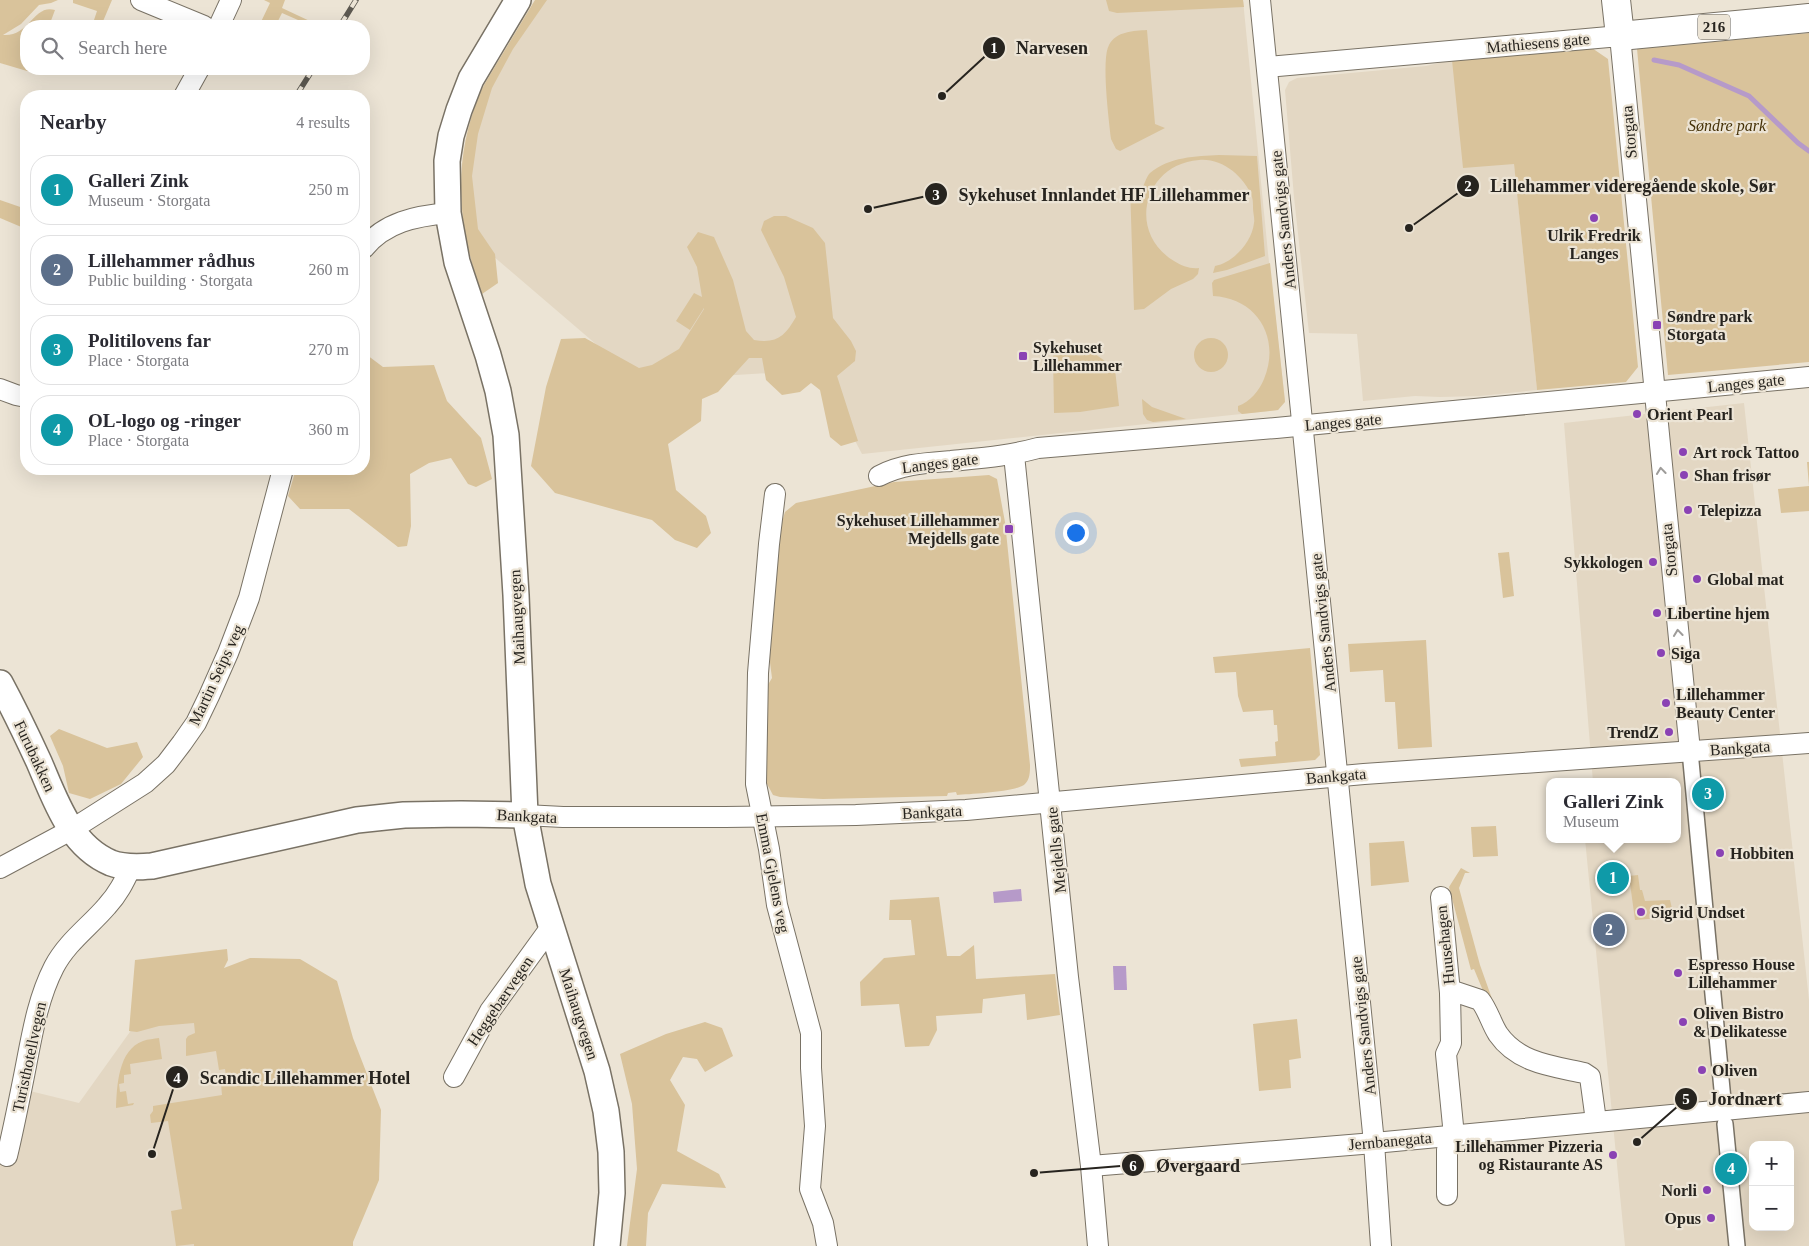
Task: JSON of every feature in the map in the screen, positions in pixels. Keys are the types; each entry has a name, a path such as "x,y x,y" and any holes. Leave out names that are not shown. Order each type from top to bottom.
{"main road":[{"name":"Storgata","path":"1616,0 1620,36"},
{"name":"Mathiesens gate","path":"1620,36 1809,18"}],"street":[{"path":"141,0 189,20"},
{"path":"222,20 232,0"},
{"name":"Maihaugvegen","path":"518,0 472,79 459,110 451,136 447,161 448,213 457,262 488,355 498,391 506,436 516,585 525,816 538,884 597,1071 606,1111 611,1152 612,1193 607,1246"},
{"name":"Anders Sandvigs gate","path":"1260,0 1374,1143 1381,1246"},
{"name":"Mathiesens gate","path":"1267,67 1620,36"},
{"name":"Storgata","path":"1620,36 1736,1246"},
{"path":"187,90 195,75"},
{"path":"370,243 384,230 401,221 448,213"},
{"name":"Langes gate","path":"880,476 893,468 1014,454 1038,448 1303,426 1654,393 1809,376"},
{"path":"0,389 20,396"},
{"name":"Mejdells gate","path":"1014,454 1098,1246"},
{"name":"Martin Seips veg","path":"0,868 71,830 145,783 166,764 196,723 228,653 249,598 281,475"},
{"name":"Emma Gjelens veg","path":"775,494 768,554 756,704 756,784 769,849 777,905 811,1033 811,1068 815,1126 810,1189 823,1223 827,1246"},
{"name":"Furubakken","path":"0,683 71,830"},
{"name":"Bankgata","path":"71,830 92,852 111,863 130,867 152,866 357,820 423,815 494,814 563,817 762,816 856,815 966,810 1338,776 1809,743"},
{"name":"Turisthotellvegen","path":"7,1156 40,1000 61,956 78,935 107,907 120,889 130,867"},
{"name":"Huusehagen","path":"1441,897 1450,992 1451,1043 1446,1054 1454,1136 1447,1150 1447,1195"},
{"name":"Heggebærvegen","path":"454,1078 490,1011 551,927"},
{"name":"Huusehagen","path":"1450,992 1456,992 1480,1000 1497,1033 1515,1052 1538,1063 1584,1073 1590,1077 1596,1122"},
{"name":"Jernbanegata","path":"1091,1166 1724,1112 1809,1102"}],"shaded area":[{"path":"541,0 1243,0 1268,253 1285,400 1278,410 862,454 818,370 639,381 479,244 467,174 477,116 498,68"},
{"path":"1452,60 1514,163 1537,390 1480,396 1415,396 1363,401 1357,334 1309,333 1294,197 1285,90 1289,82 1297,78 1426,66"},
{"path":"1744,403 1809,1000 1809,1246 1625,1246 1585,843 1681,843 1681,778 1593,778 1564,423"},
{"path":"1021,889 1022,901 994,903 993,892"},
{"path":"217,960 338,1246 0,1246 0,1152 30,1091 79,1103 137,1022"},
{"path":"1113,966 1126,966 1127,990 1114,990"}],"green space":[{"path":"0,0 58,0 39,5 25,20 20,20 20,25 3,35 19,31 20,69 0,63"},
{"path":"73,0 112,0 104,20 94,20 97,11 73,3"},
{"path":"264,0 285,0 282,8 308,20 298,20 282,13 278,20 262,20 270,3"},
{"path":"535,0 547,0 513,49 492,88 478,134 472,176 478,229 495,254 498,283 482,294 467,243 463,218 461,194 465,144 471,118 480,93"},
{"path":"1106,0 1243,0 1244,7 1117,13 1109,11"},
{"path":"48,9 55,10 51,20 32,20 41,12"},
{"path":"1147,30 1155,124 1165,128 1120,151 1116,149 1111,139 1106,90 1107,52 1112,40 1121,34"},
{"name":"Søndre park","path":"1809,33 1809,362 1668,375 1637,49"},
{"path":"1589,46 1608,59 1638,367 1626,382 1537,390 1514,164 1463,168 1452,60"},
{"path":"1219,155 1257,156 1265,256 1213,273 1215,266 1235,256 1250,237 1254,221 1252,197 1244,182 1224,165 1208,160 1180,164 1165,173 1154,186 1148,201 1146,217 1150,234 1159,248 1180,264 1189,268 1199,268 1198,274 1193,279 1171,289 1144,309 1134,310 1130,186 1143,187 1150,173 1174,161 1192,157"},
{"path":"0,200 20,207 20,226 0,218"},
{"path":"774,216 786,216 813,228 825,243 833,318 851,341 856,351 855,361 837,376 858,441 841,446 830,437 820,390 811,383 800,392 782,395 766,380 762,358 749,358 718,392 702,399 701,421 668,444 676,490 706,516 711,533 697,548 675,540 652,520 555,493 531,466 546,387 561,339 585,338 639,368 652,365 679,349 704,309 690,330 676,321 694,293 702,297 697,267 687,247 698,232 714,237 733,280 746,331 754,340 769,341 780,337 796,317 784,277 761,230 764,221"},
{"path":"1270,263 1285,402 1278,410 1242,414 1238,411 1238,406 1254,396 1264,379 1268,364 1269,349 1267,335 1253,312 1242,304 1229,298 1213,296 1212,283 1214,280"},
{"path":"1211,338 1223,343 1228,355 1223,367 1211,372 1199,367 1194,355 1199,343"},
{"path":"1068,344 1093,353 1115,369 1119,406 1080,412 1054,413 1053,356 1059,347"},
{"path":"370,357 383,367 434,365 447,401 481,438 492,479 476,487 468,484 451,458 429,463 410,474 411,526 407,546 398,547 349,509 300,509 288,496 294,475 370,475"},
{"path":"1142,399 1152,407 1186,419 1153,422 1147,420 1143,414"},
{"path":"1807,462 1809,462 1809,486"},
{"path":"989,475 997,479 1005,522 1030,765 1027,782 1020,787 1004,791 957,795 956,792 948,793 947,796 823,799 773,795 766,782 766,688 772,678 769,655 780,528 785,512 796,503 894,482"},
{"path":"1809,486 1809,511 1781,513 1778,489"},
{"path":"1509,552 1514,596 1503,598 1498,553"},
{"path":"1426,640 1432,747 1398,749 1395,702 1385,702 1383,670 1350,672 1348,644"},
{"path":"1310,648 1320,755 1315,760 1241,767 1239,759 1276,756 1275,742 1278,741 1277,725 1274,725 1273,710 1243,712 1238,696 1236,672 1215,673 1213,657"},
{"path":"59,729 107,748 137,742 143,757 121,784 90,799 69,793 63,766 50,736"},
{"path":"1496,826 1498,856 1473,857 1471,827"},
{"path":"1404,841 1409,882 1371,886 1369,843"},
{"path":"1461,868 1470,873 1465,873 1459,888 1480,965 1496,1010 1486,998 1474,969 1471,970 1449,887"},
{"path":"1638,875 1640,890 1642,890 1645,901 1670,900 1674,917 1635,920 1629,876"},
{"path":"939,897 947,956 960,956 974,945 976,979 1055,974 1060,1015 1027,1020 1025,994 983,999 982,1013 936,1016 937,1030 929,1046 905,1047 899,1004 861,1006 860,982 884,958 915,955 911,920 889,920 890,900"},
{"path":"227,949 228,960 224,968 250,958 300,959 337,981 353,1038 381,1110 379,1180 353,1246 194,1246 194,1244 176,1246 171,1211 182,1209 168,1121 151,1123 150,1115 153,1111 153,1106 222,1095 221,1084 227,1083 225,1069 219,1070 216,1051 186,1056 186,1039 195,1033 194,1023 159,1026 137,1032 129,1031 135,960"},
{"path":"1297,1019 1301,1058 1289,1060 1291,1088 1259,1091 1253,1024"},
{"path":"705,1022 722,1028 733,1056 705,1072 697,1059 683,1057 670,1080 685,1105 677,1151 719,1174 726,1188 662,1184 648,1213 646,1246 627,1246 637,1169 632,1104 620,1054 666,1034"},
{"path":"159,1038 162,1059 130,1064 131,1074 124,1075 124,1083 119,1084 120,1092 126,1091 128,1104 134,1103 133,1105 116,1108 120,1070 128,1052 143,1041"}],"waterway":[{"path":"1654,60 1679,65 1749,96 1798,143 1809,151"}],"railway":[{"path":"344,20 356,0"},
{"path":"300,90 309,75"}],"place":[{"name":"Narvesen","path":"942,96"},
{"name":"Sykehuset Innlandet HF Lillehammer","path":"868,209"},
{"name":"Ulrik Fredrik Langes","path":"1594,218"},
{"name":"Lillehammer videregående skole, Sør","path":"1409,228"},
{"name":"Søndre park Storgata","path":"1657,325"},
{"name":"Sykehuset Lillehammer","path":"1023,356"},
{"name":"Orient Pearl","path":"1637,414"},
{"name":"Art rock Tattoo","path":"1683,452"},
{"name":"Shan frisør","path":"1684,475"},
{"name":"Telepizza","path":"1688,510"},
{"name":"Sykehuset Lillehammer Mejdells gate","path":"1009,529"},
{"name":"Sykkologen","path":"1653,562"},
{"name":"Global mat","path":"1697,579"},
{"name":"Libertine hjem","path":"1657,613"},
{"name":"Siga","path":"1661,653"},
{"name":"Lillehammer Beauty Center","path":"1666,703"},
{"name":"TrendZ","path":"1669,732"},
{"name":"Politilovens far","path":"1708,794"},
{"name":"Hobbiten","path":"1720,853"},
{"name":"Galleri Zink","path":"1613,878"},
{"name":"Sigrid Undset","path":"1641,912"},
{"name":"Lillehammer rådhus","path":"1609,930"},
{"name":"Espresso House Lillehammer","path":"1678,973"},
{"name":"Oliven Bistro & Delikatesse","path":"1683,1022"},
{"name":"Oliven","path":"1702,1070"},
{"name":"Jordnært","path":"1637,1142"},
{"name":"Scandic Lillehammer Hotel","path":"152,1154"},
{"name":"Lillehammer Pizzeria og Ristaurante AS","path":"1613,1155"},
{"name":"OL-logo og -ringer","path":"1731,1169"},
{"name":"Øvergaard","path":"1034,1173"},
{"name":"Norli","path":"1707,1190"},
{"name":"Opus","path":"1711,1218"}]}
